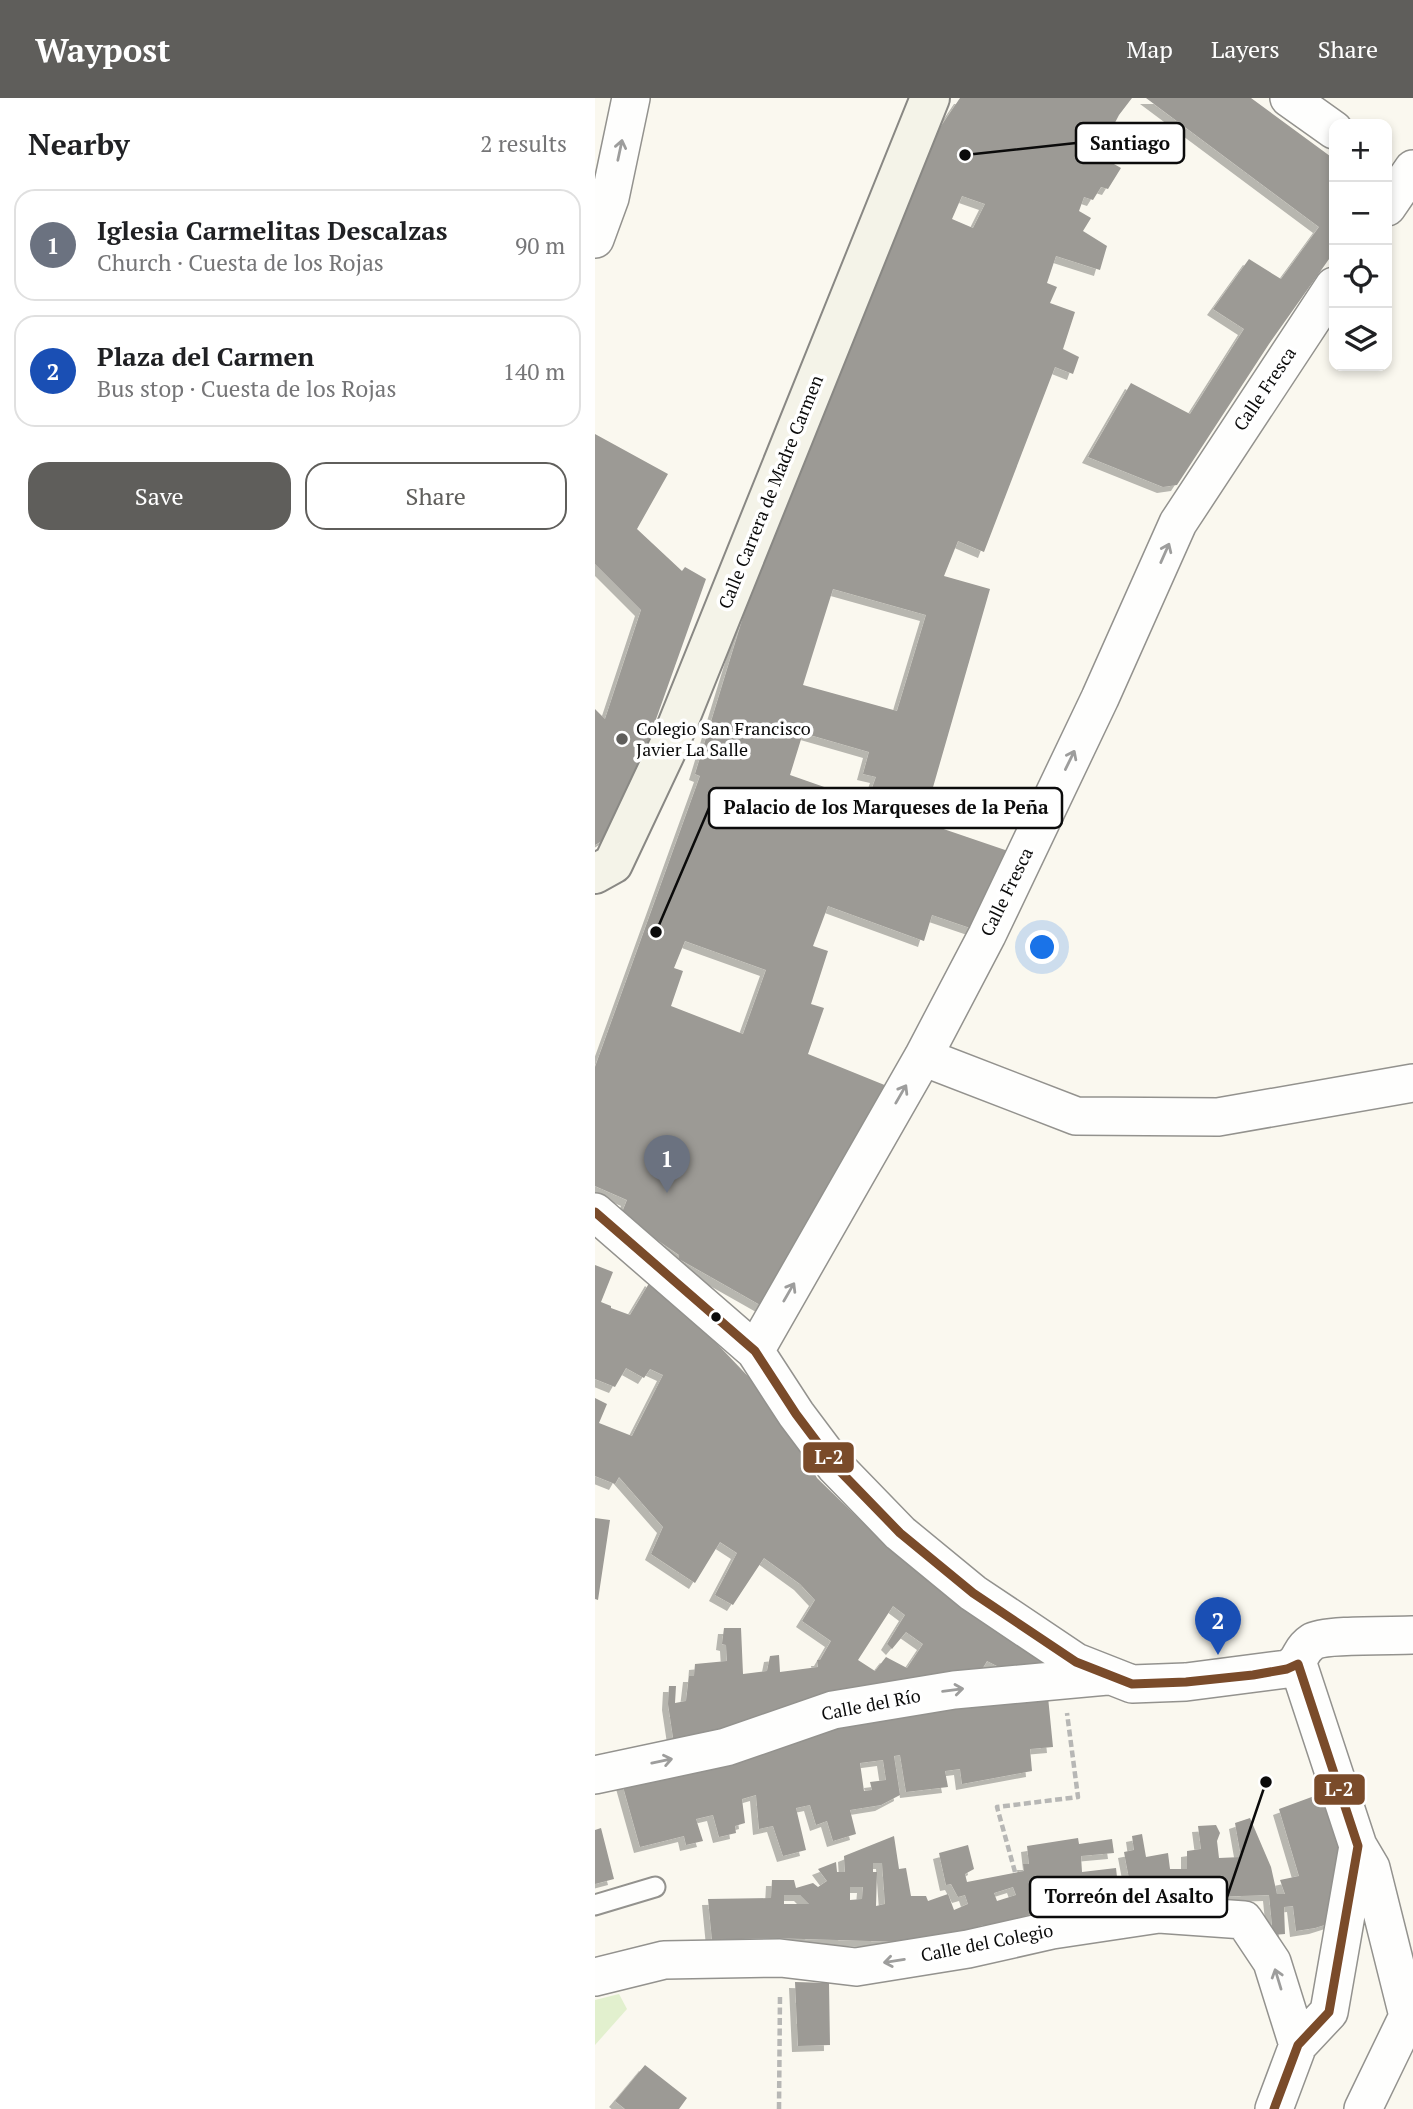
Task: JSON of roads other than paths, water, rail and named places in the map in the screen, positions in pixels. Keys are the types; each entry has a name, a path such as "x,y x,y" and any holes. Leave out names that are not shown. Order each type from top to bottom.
{"street":[{"path":"595,239 603,197 631,98"},
{"name":"Calle Carrera de Madre Carmen","path":"595,874 613,864 670,743 930,98"},
{"path":"1289,98 1329,126"},
{"name":"Calle Fresca","path":"755,1351 923,1057 986,935 1100,698 1178,523 1329,294"},
{"path":"923,1057 1076,1116 1218,1118 1413,1083"},
{"path":"595,1212 755,1351 796,1414 835,1466 900,1533 973,1592 1076,1662 1132,1684 1186,1682 1287,1670 1297,1664 1304,1650 1317,1639 1413,1635"},
{"path":"1297,1664 1358,1846 1371,1868 1410,2014 1363,2109"},
{"name":"Calle del Río","path":"595,1775 726,1747 833,1710 954,1690 1111,1676"},
{"path":"1274,2109 1297,2045 1329,2012 1358,1846"},
{"name":"Calle del Colegio","path":"595,1977 664,1960 780,1958 856,1966 968,1949 1052,1930 1159,1914 1244,1920 1272,1962 1297,2045"}],"lane":[{"path":"595,1905 655,1887"}],"place":[{"name":"Santiago","path":"965,155"},
{"name":"Colegio San Francisco Javier La Salle","path":"622,739"},
{"name":"Palacio de los Marqueses de la Peña","path":"656,932"},
{"name":"Iglesia Carmelitas Descalzas","path":"667,1193"},
{"name":"Plaza del Carmen","path":"1218,1655"},
{"name":"Torreón del Asalto","path":"1266,1782"}]}
